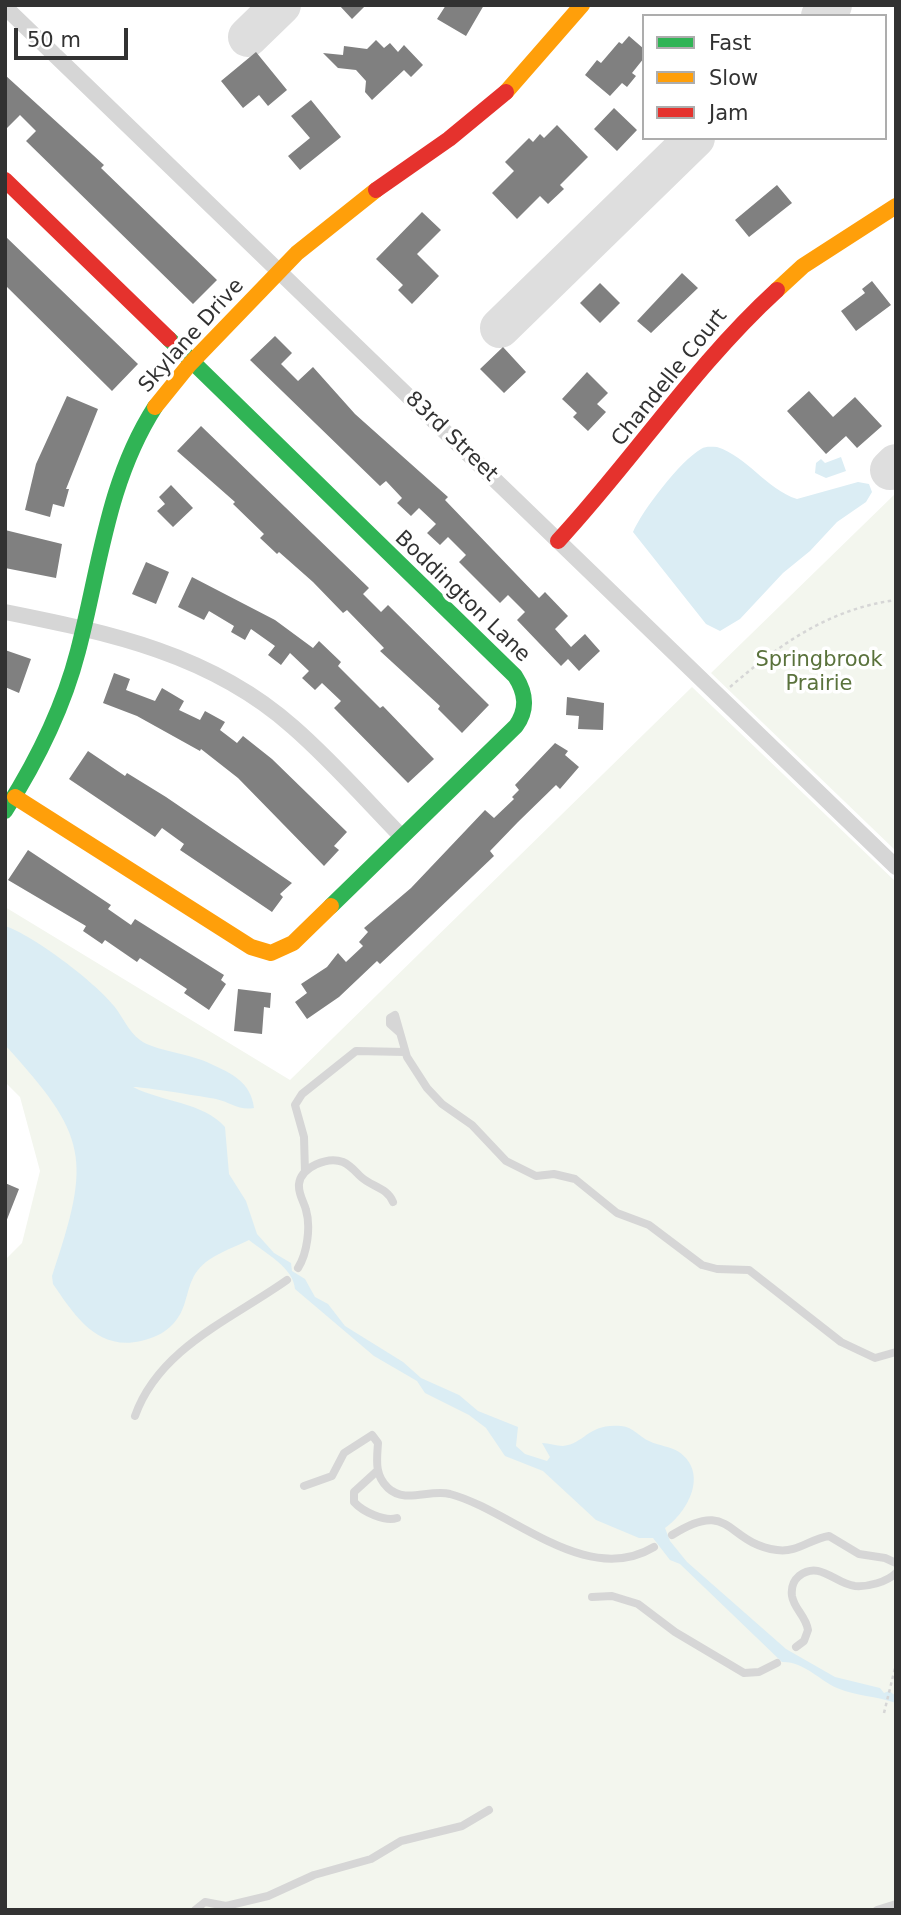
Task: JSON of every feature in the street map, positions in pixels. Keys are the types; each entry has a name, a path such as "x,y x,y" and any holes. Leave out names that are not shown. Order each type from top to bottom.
{"street":[{"name":"Skylane Drive","path":"10,804 53,725 84,628 112,499 124,465 157,404 191,363 280,271 337,218 493,104 539,58 582,5"},
{"name":"83rd Street","path":"5,7 896,867"},
{"name":"Boddington Lane","path":"5,180 522,687 525,708 516,726 293,943 271,953 251,947 10,804"},
{"name":"Chandelle Court","path":"558,541 609,486 696,372 734,329 803,266 896,206"},
{"path":"5,612 84,628 170,653 229,680 293,726 402,837"}],"lane":[{"path":"399,1032 405,1052 427,1088 442,1104 472,1125 506,1161 536,1176 554,1174 575,1179 617,1213 649,1225 702,1265 717,1269 749,1270 841,1342 875,1358 896,1352"},
{"path":"298,1268 303,1257 308,1229 299,1189 305,1172 304,1137 295,1105 302,1094 356,1051 405,1052"},
{"path":"305,1172 330,1161 342,1162 369,1183 387,1192 393,1202"},
{"path":"135,1416 149,1387 180,1354 218,1324 286,1280"},
{"path":"304,1486 332,1476 344,1453 369,1435 378,1443 377,1471 386,1486 395,1493 411,1496 450,1494 568,1550 621,1558 643,1554 654,1547"},
{"path":"377,1471 354,1492 354,1502 360,1508 387,1520 397,1518"},
{"path":"672,1535 697,1520 711,1519 772,1550 790,1551 829,1536 859,1554 885,1558 896,1563"},
{"path":"796,1647 804,1641 808,1630 792,1595 793,1583 801,1575 814,1570 859,1587 890,1578 896,1573"},
{"path":"592,1597 612,1596 638,1604 675,1632 744,1673 759,1672 777,1662"},
{"path":"195,1910 205,1902 226,1906 268,1896 314,1875 371,1859 401,1841 462,1826 489,1810"},
{"path":"877,1910 896,1904"}],"path":[{"path":"727,690 776,648 815,624 853,609 896,600"},
{"path":"884,1713 896,1664"}],"green space":[{"name":"Springbrook Prairie","path":"896,493 896,851 711,673"},
{"path":"692,687 896,882 896,1910 5,1910 5,1260 22,1243 40,1171 20,1097 5,1082 5,907 290,1080"}],"shaded area":[{"path":"717,447 738,458 776,488 797,499 858,482 869,484 872,492 866,502 837,522 810,551 783,573 740,619 720,631 706,624 633,532 653,500 683,464 703,448"},
{"path":"841,457 846,471 826,478 815,473 816,463 821,459 825,463"},
{"path":"5,926 47,949 79,973 105,996 132,1032 146,1044 202,1060 233,1075 244,1085 249,1091 254,1108 239,1107 210,1098 133,1087 194,1107 225,1127 229,1174 246,1201 257,1234 274,1253 291,1263 292,1271 305,1279 315,1297 328,1304 345,1326 403,1362 421,1378 459,1395 478,1411 518,1427 516,1446 525,1454 547,1461 550,1457 542,1443 563,1446 571,1444 594,1430 610,1426 629,1428 649,1441 679,1452 693,1470 692,1492 681,1512 665,1528 670,1541 687,1562 786,1649 835,1677 880,1688 884,1693 889,1691 896,1696 896,1703 844,1691 804,1668 782,1662 680,1564 670,1560 653,1538 639,1538 596,1520 543,1471 505,1456 486,1428 469,1415 425,1393 417,1381 374,1356 295,1289 290,1274 249,1240 215,1256 198,1270 181,1313 170,1327 152,1338 125,1343 112,1341 89,1328 53,1284 52,1276 73,1203 77,1175 75,1150 67,1127 53,1103 5,1045"}],"building":[{"path":"339,5 366,5 352,19"},
{"path":"446,5 484,5 466,36 437,19"},
{"path":"629,36 642,47 642,60 632,73 636,76 627,87 622,83 610,96 585,75 597,60 601,63 619,42 622,44"},
{"path":"376,40 384,48 390,43 398,52 404,45 423,65 411,77 404,70 372,100 365,92 366,81 356,70 338,68 323,53 343,55 344,46 367,49"},
{"path":"256,52 287,90 268,106 259,95 243,108 221,81"},
{"path":"5,75 104,165 101,168 217,280 193,304 26,141 36,131 20,115 5,130"},
{"path":"311,100 341,137 300,170 288,156 310,138 291,116"},
{"path":"614,108 637,130 617,151 594,129"},
{"path":"557,125 588,157 560,185 564,189 548,204 540,196 517,219 492,193 514,171 505,162 529,138 533,142 540,134 544,138"},
{"path":"777,185 792,203 749,237 735,220"},
{"path":"422,212 441,230 417,254 439,276 412,304 398,290 403,285 376,259"},
{"path":"5,236 138,364 112,391 5,285"},
{"path":"682,273 698,288 651,333 637,321"},
{"path":"872,281 891,305 856,331 841,311 865,293 862,289"},
{"path":"600,283 620,303 600,323 580,303"},
{"path":"275,336 292,353 281,364 298,381 313,367 355,414 448,497 445,500 539,598 545,592 568,616 555,629 571,647 585,634 600,651 579,671 568,659 561,666 517,620 525,612 508,595 500,603 459,562 466,555 448,537 440,545 427,533 436,524 419,508 411,516 397,503 402,498 386,481 380,486 250,360"},
{"path":"503,347 526,372 504,393 480,369"},
{"path":"587,372 608,393 597,404 606,412 588,431 573,417 577,413 562,399"},
{"path":"809,391 833,417 855,397 882,426 857,448 846,436 826,454 787,411"},
{"path":"67,396 98,409 66,489 69,489 64,507 53,504 50,517 25,510 36,464"},
{"path":"201,426 369,588 363,594 381,612 388,605 489,705 462,733 438,709 440,706 380,651 384,648 347,610 343,613 313,582 279,552 277,554 260,538 264,534 233,504 235,502 177,451"},
{"path":"171,485 193,508 173,527 157,511 165,504 159,497"},
{"path":"5,530 62,544 56,578 5,568"},
{"path":"146,562 169,572 156,604 132,594"},
{"path":"192,577 275,620 313,648 319,641 341,662 338,666 380,708 383,706 434,759 408,783 334,708 341,701 322,683 315,690 302,678 309,671 290,653 281,665 268,655 275,646 251,629 245,640 231,632 234,626 209,611 204,620 178,607"},
{"path":"5,650 31,659 19,693 5,687"},
{"path":"114,673 130,679 126,690 155,701 162,688 184,701 179,710 200,720 205,711 225,722 220,730 237,743 243,736 272,759 347,832 334,846 339,850 324,866 238,778 201,749 200,751 137,716 103,703"},
{"path":"567,697 604,703 603,730 578,729 579,716 566,715"},
{"path":"555,743 568,751 565,755 579,767 560,789 556,785 490,851 494,856 380,964 377,961 339,997 307,1019 295,1002 307,993 301,984 327,967 338,953 346,962 363,946 359,942 368,932 364,928 411,888 485,810 494,818 514,799 512,797 519,790 515,785"},
{"path":"88,751 125,776 127,773 166,797 292,883 280,894 283,897 272,912 180,850 184,844 162,828 155,837 69,779"},
{"path":"28,850 111,905 108,909 131,925 135,919 224,975 221,980 226,984 209,1010 184,993 187,989 140,958 137,962 105,940 102,944 83,931 86,926 8,880"},
{"path":"238,989 271,993 270,1008 264,1007 262,1034 234,1031"},
{"path":"5,1183 19,1189 6,1222 5,1222"}],"taxiway":[{"path":"248,37 281,5"},
{"path":"823,14 832,5"},
{"path":"500,328 693,140"},
{"path":"890,470 896,464"}],"traffic: fast":[{"path":"169,339 515,676 523,695 524,707 516,726 331,906"},
{"path":"5,811 38,754 65,693 78,651 115,495 139,436 155,407"}],"traffic: slow":[{"path":"506,92 582,5"},
{"path":"155,407 189,365 297,253 376,190"},
{"path":"777,290 803,266 896,206"},
{"path":"15,797 251,947 271,953 293,943 331,906"}],"traffic: jam":[{"path":"376,190 449,139 506,92"},
{"path":"5,180 169,339"},
{"path":"558,541 718,350 777,290"}]}
